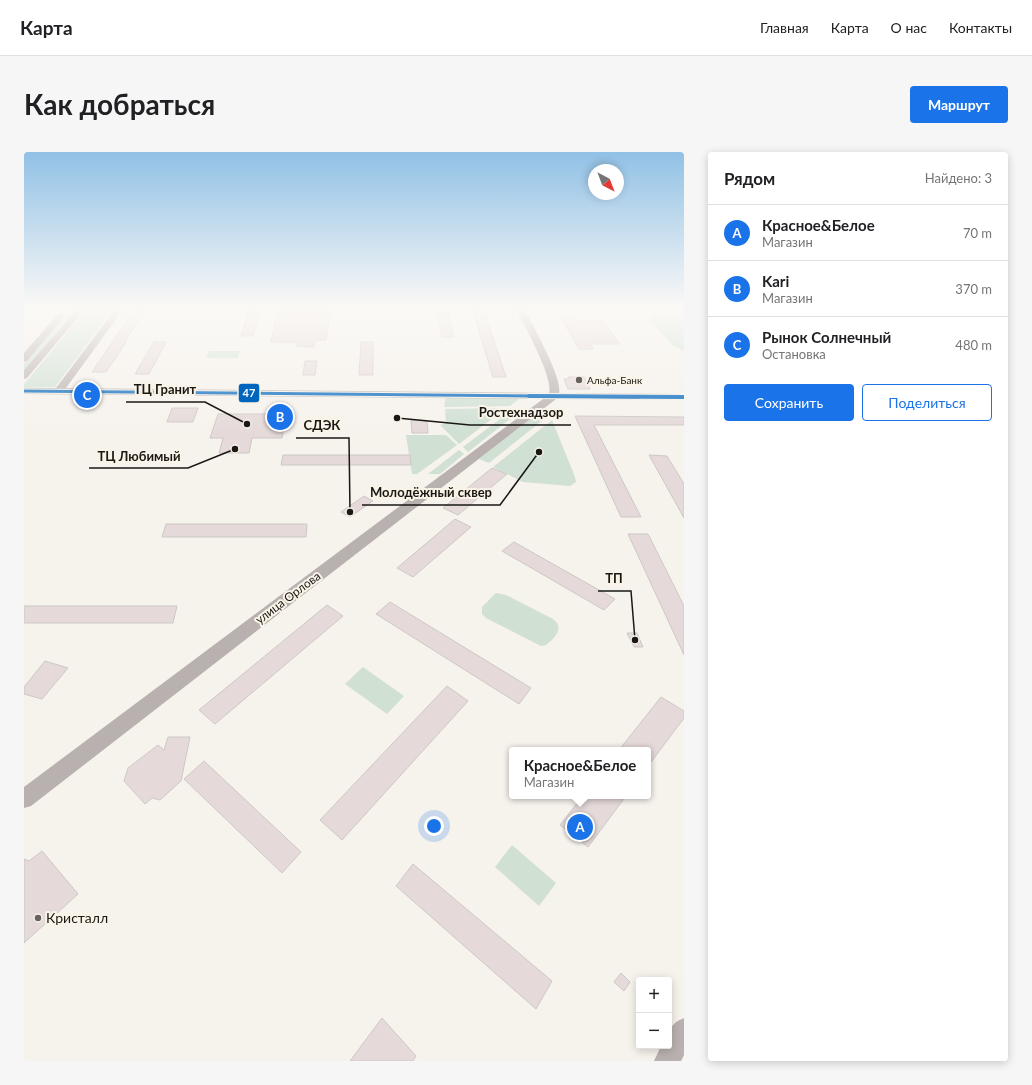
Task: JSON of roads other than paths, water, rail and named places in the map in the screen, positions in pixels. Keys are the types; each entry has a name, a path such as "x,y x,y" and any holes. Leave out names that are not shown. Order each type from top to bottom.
{"street":[{"path":"24,359 32,349"},
{"path":"24,376 46,349"},
{"path":"59,391 89,349"},
{"path":"540,349 552,374 555,390 553,396"},
{"path":"24,391 684,397"},
{"name":"улица Орлова","path":"24,799 553,396"},
{"path":"667,1061 684,1030"}],"place":[{"name":"Альфа-Банк","path":"579,380"},
{"name":"Рынок Солнечный","path":"87,395"},
{"name":"Kari","path":"280,417"},
{"name":"Ростехнадзор","path":"397,418"},
{"name":"ТЦ Гранит","path":"247,424"},
{"name":"ТЦ Любимый","path":"235,449"},
{"name":"Молодёжный сквер","path":"539,452"},
{"name":"СДЭК","path":"350,512"},
{"name":"ТП","path":"635,640"},
{"name":"Красное&Белое","path":"580,827"},
{"name":"Кристалл","path":"38,918"}]}
